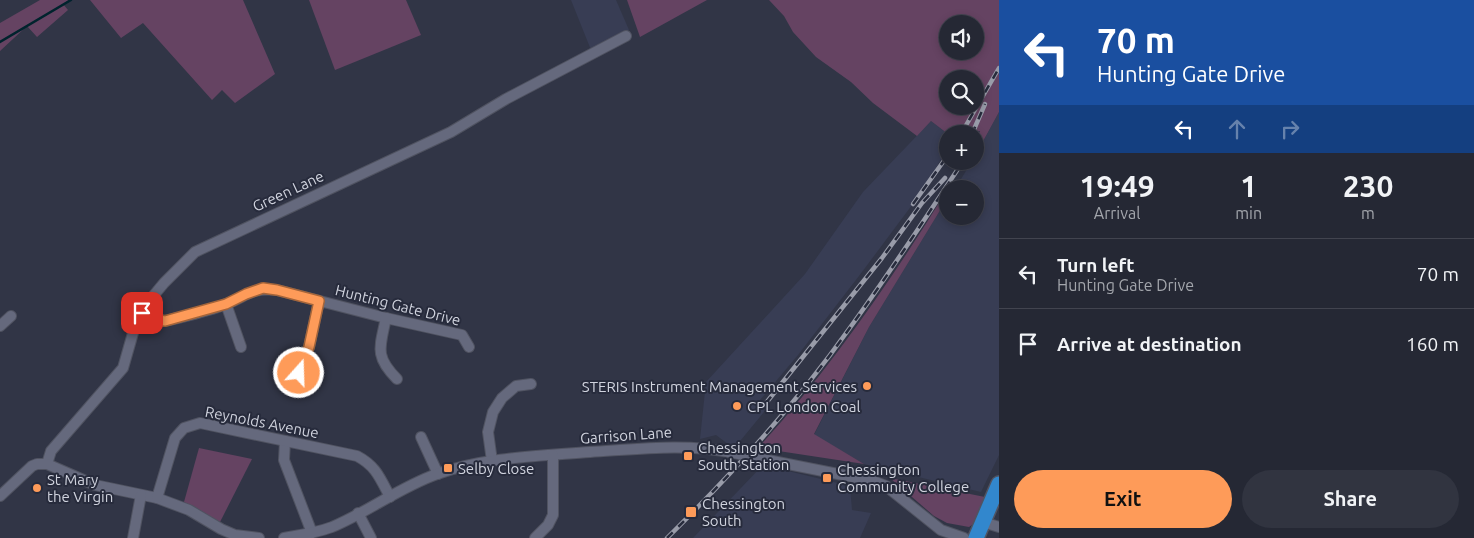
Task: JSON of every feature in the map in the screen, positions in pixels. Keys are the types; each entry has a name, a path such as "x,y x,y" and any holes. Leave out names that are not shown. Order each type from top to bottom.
{"highway":[{"path":"976,538 999,484"}],"street":[{"name":"Green Lane","path":"47,464 51,451 123,368 135,326 142,313 164,283 195,252 450,132 506,99 626,36"},
{"name":"Hunting Gate Drive","path":"142,313 165,321 226,304 263,288 462,335 469,347"},
{"path":"310,376 295,371 309,347 319,301"},
{"path":"226,304 241,346"},
{"path":"386,318 380,349 382,361 397,379"},
{"path":"492,461 488,432 493,412 502,398 516,386 530,384"},
{"name":"Reynolds Avenue","path":"157,498 175,438 184,428 200,423 357,456 370,463 390,497"},
{"path":"421,437 438,474"},
{"path":"285,441 284,460 312,533"},
{"name":"Garrison Lane","path":"284,538 312,533 331,527 438,474 492,461 684,446 712,448 873,481 886,486 941,530 964,538"},
{"path":"535,538 548,525 553,515 552,455"},
{"path":"0,496 32,466 47,464 95,485 157,498 189,510 221,529 236,535 259,538"},
{"path":"134,538 141,495"},
{"path":"358,514 371,538"},
{"path":"983,522 999,527"}],"shaded area":[{"path":"40,0 69,0 63,4 68,10 37,37 27,26 0,51 0,23"},
{"path":"90,0 243,0 275,74 235,103 222,90 212,100 143,23 121,38"},
{"path":"309,0 406,0 421,35 335,70"},
{"path":"571,0 616,0 629,30 591,50"},
{"path":"627,0 707,0 640,37"},
{"path":"769,0 999,0 999,112 984,140 984,125 939,125 939,127 931,121 917,136 873,103 851,82 816,57 793,32 784,16"},
{"path":"999,112 999,455 981,492 864,464 814,435 869,327 939,212 939,225 984,225 984,180 960,180 967,170 984,170 984,140"},
{"path":"931,121 939,127 939,163 924,189 798,355 760,400 768,407 736,446 728,444 716,435 700,439 706,382 805,274 863,192"},
{"path":"939,203 939,212 869,327 814,434 864,464 758,448 835,356 904,258"},
{"path":"199,448 252,459 220,522 184,502"},
{"path":"763,465 850,486 852,510 871,513 860,538 693,538"},
{"path":"890,478 985,497 976,522 969,527 947,523 934,516"}],"waterway":[{"path":"0,42 71,0"}],"railway":[{"path":"966,125 999,68"},
{"path":"976,125 985,104"},
{"path":"913,204 939,168"},
{"path":"667,538 740,463 786,411 829,357 891,270 957,170"},
{"path":"766,403 882,258 922,203 945,178"}],"place":[{"name":"STERIS Instrument Management Services","path":"867,386"},
{"name":"CPL London Coal","path":"737,406"},
{"name":"Chessington South Station","path":"688,456"},
{"name":"Selby Close","path":"448,468"},
{"name":"Chessington Community College","path":"827,478"},
{"name":"St Mary the Virgin","path":"37,488"},
{"name":"Chessington South","path":"691,512"}],"route":[{"path":"142,313 165,321 226,304 263,288 319,301 309,347 299,373"}]}
